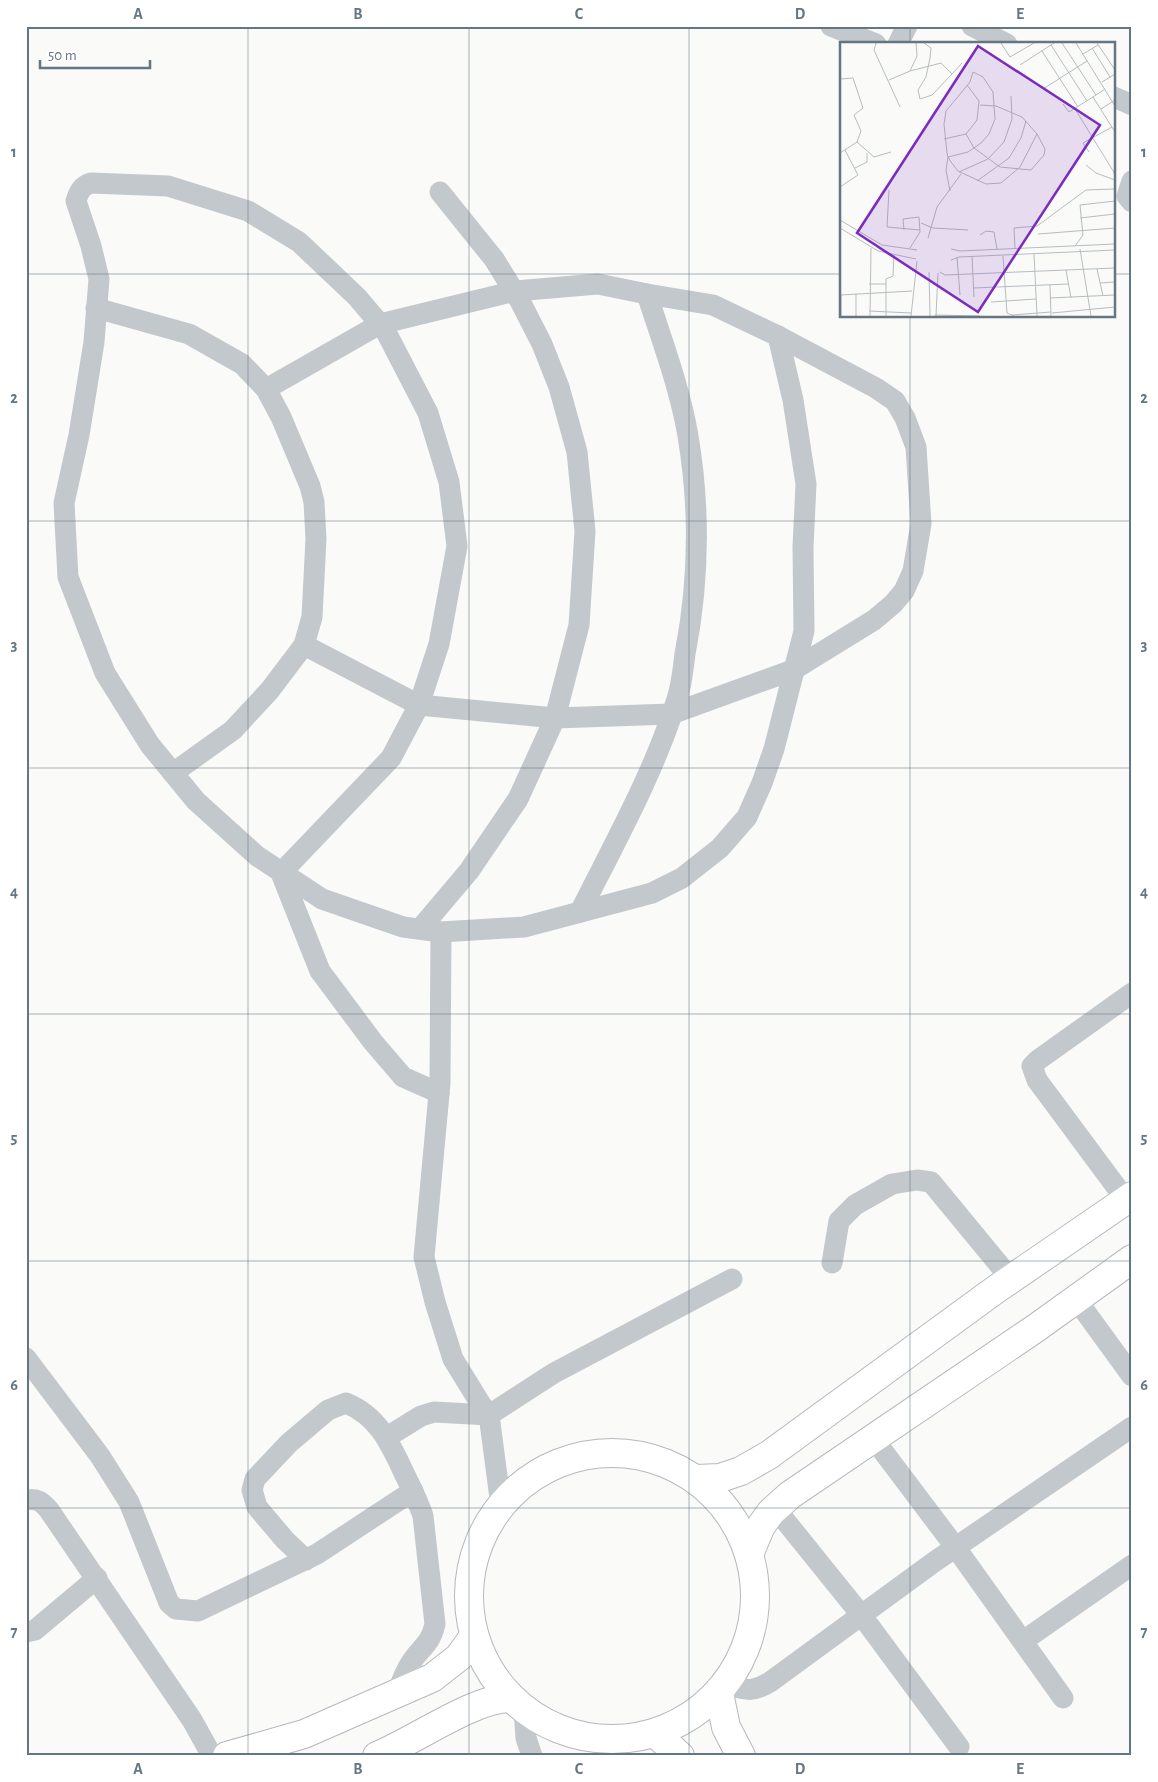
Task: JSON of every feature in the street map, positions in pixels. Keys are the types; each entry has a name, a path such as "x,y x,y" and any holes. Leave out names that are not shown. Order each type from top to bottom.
{"main road":[{"path":"697,1479 720,1478 741,1471 769,1455 1012,1279 1129,1198"},
{"path":"750,1552 761,1526 775,1508 790,1495 1076,1300 1132,1259"},
{"path":"377,1756 395,1749 479,1705 500,1698 517,1704 564,1732 609,1740 655,1733 689,1717 721,1688 746,1650 757,1601 750,1552 738,1524 720,1499 697,1479 665,1462 630,1453 594,1454 559,1463 535,1476 527,1481 501,1506 478,1546 468,1591 474,1636 488,1669 517,1704"},
{"path":"227,1756 304,1734 432,1678 460,1656 474,1636"},
{"path":"721,1688 726,1726 741,1756"},
{"path":"655,1733 680,1756"}],"street":[{"path":"831,26 871,42"},
{"path":"899,42 906,26"},
{"path":"972,26 1003,42"},
{"path":"1116,98 1132,105"},
{"path":"1132,181 1127,196 1132,202"},
{"path":"281,872 391,758 419,705 439,644 457,546 449,482 428,413 385,330 357,297 299,242 248,211 168,186 91,183 80,189 76,201 91,246 99,279 94,342 64,503 68,577 106,673 150,745 196,801 257,856 281,872 322,899 403,927 431,930 524,927 652,892 682,878 720,848 747,817 774,749 804,630 803,547 806,484 793,400 778,336"},
{"path":"440,192 494,259 515,291 542,344 558,387 577,452 585,532 579,625 555,718 518,800 431,930 439,1093 424,1257 435,1302 453,1359 489,1415 501,1506"},
{"path":"266,389 380,324 515,291 598,284 713,305 778,336 876,388 895,401 905,418 916,447 921,524 914,571 904,591 893,604 874,620 793,670 671,714 555,718 419,705 304,645"},
{"path":"580,912 656,755 678,697 693,614 697,536 694,479 688,435 676,386 647,294"},
{"path":"96,308 189,334 242,364 266,389 282,417 310,486 314,502 316,539 312,617 304,645 270,690 233,730 173,773"},
{"path":"281,872 320,971 373,1042 403,1077 439,1093"},
{"path":"1129,1198 1037,1080 1032,1066 1132,993"},
{"path":"832,1263 839,1221 850,1210 892,1184 917,1180 931,1182 1012,1279"},
{"path":"387,1437 421,1416 434,1412 489,1415 554,1373 732,1279"},
{"path":"1076,1300 1132,1376"},
{"path":"26,1358 100,1456 129,1502 169,1602 176,1609 198,1611 306,1560 413,1491"},
{"path":"306,1560 285,1540 257,1507 252,1490 255,1479 289,1443 328,1410 346,1403 358,1408 387,1437 413,1491 422,1516 436,1624 426,1646 412,1661 396,1694"},
{"path":"721,1688 750,1691 759,1689 956,1548 1132,1427"},
{"path":"874,1438 956,1548 1063,1698"},
{"path":"26,1500 42,1501 97,1578 192,1720 212,1756"},
{"path":"775,1508 862,1616 959,1747"},
{"path":"1023,1641 1132,1565"},
{"path":"26,1632 34,1630 97,1578"},
{"path":"517,1704 532,1756"}]}
